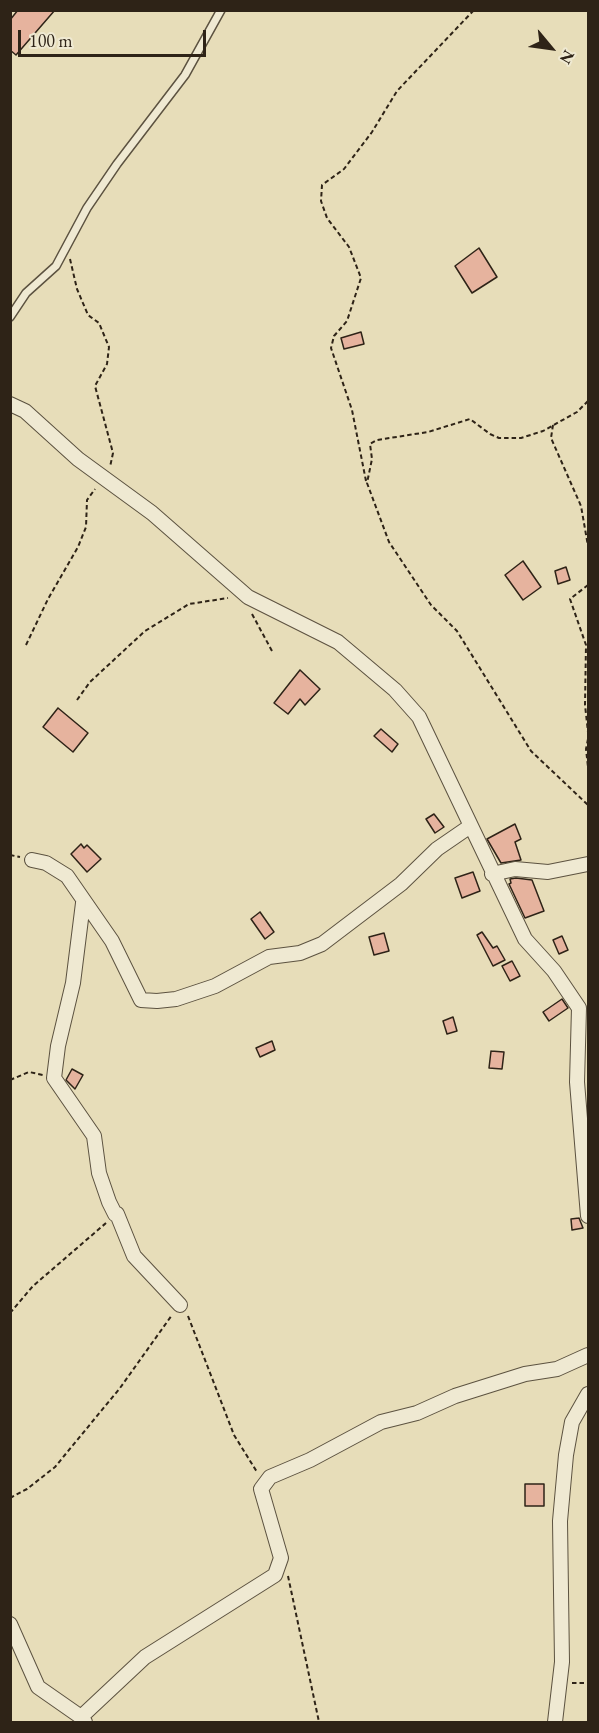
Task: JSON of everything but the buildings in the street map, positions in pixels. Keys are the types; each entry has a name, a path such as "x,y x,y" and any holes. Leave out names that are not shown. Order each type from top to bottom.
{"street":[{"path":"11,403 38,422 109,482 152,513 246,596 338,642 395,690 419,717 469,827 525,939 554,971 579,1008 577,1083 588,1216"},
{"path":"32,860 46,863 66,876 112,941 141,1000 176,999 215,986 268,957 300,953 322,944 401,884 437,849 469,827"},
{"path":"492,874 515,869 548,872 588,864"},
{"path":"83,903 73,983 58,1046 54,1078 94,1136 97,1166 109,1202 117,1214 134,1256 180,1305"},
{"path":"10,1624 38,1687 83,1720 145,1657 275,1575 281,1558 261,1494 264,1482 381,1422 417,1413 450,1398 525,1374 557,1369 588,1355"},
{"path":"555,1722 560,1683 560,1521 566,1455 572,1422 588,1394"}],"lane":[{"path":"10,317 26,293 49,274 67,247 87,208 185,75 220,10"}],"path":[{"path":"474,10 398,91 372,132 344,169 322,185 321,201 327,218 349,247 362,278 347,321 334,336 331,348 352,410 367,483 389,542 431,605 457,632 531,751 588,805"},
{"path":"26,645 86,527 87,500 98,486 109,482 113,453 95,386 107,364 109,347 99,323 86,311 74,277 67,247"},
{"path":"367,483 372,459 370,444 377,440 428,432 470,419 490,434 510,439 533,435 577,412 588,401"},
{"path":"552,425 551,438 581,506 588,546"},
{"path":"588,585 573,595 570,601 584,631 586,645 585,697 588,732"},
{"path":"77,700 90,682 145,631 160,624 189,604 246,596 272,651"},
{"path":"588,739 585,749 588,767"},
{"path":"10,1080 29,1072 54,1078"},
{"path":"10,1313 33,1286 117,1214"},
{"path":"10,1498 27,1489 55,1467 120,1388 180,1305 191,1324 234,1435 264,1482"},
{"path":"281,1558 293,1592 320,1722"},
{"path":"560,1683 588,1683"}]}
